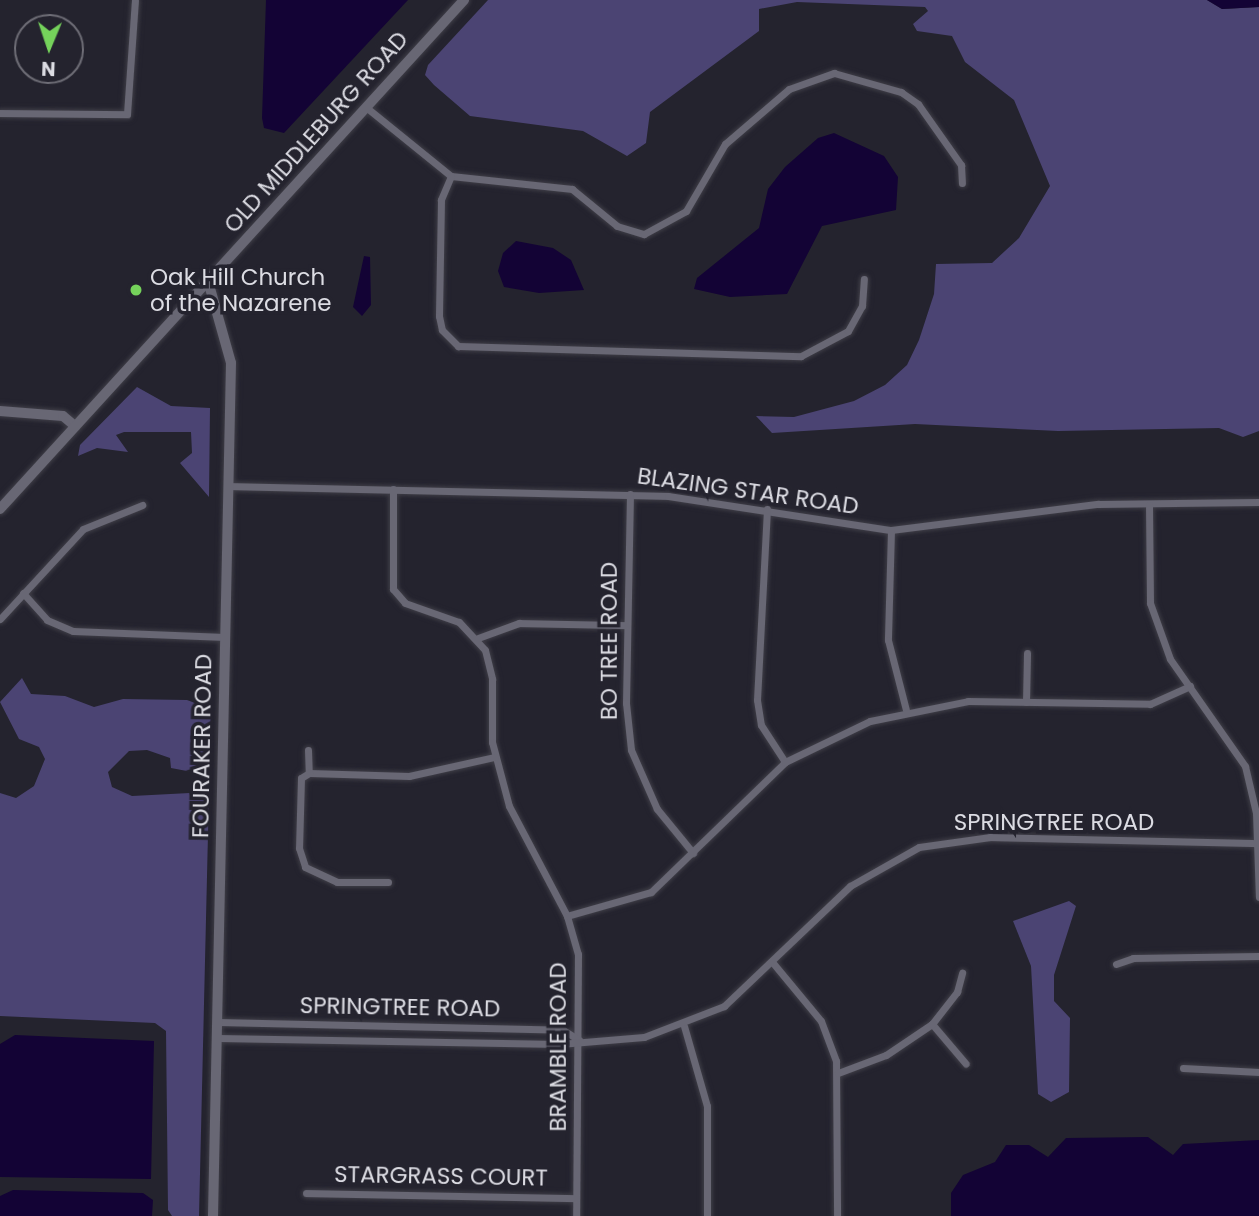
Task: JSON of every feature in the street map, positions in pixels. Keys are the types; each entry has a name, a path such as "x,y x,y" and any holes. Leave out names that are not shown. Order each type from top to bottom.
{"main road":[{"name":"OLD MIDDLEBURG ROAD","path":"0,509 464,0"},
{"name":"FOURAKER ROAD","path":"208,281 231,363 213,1216"},
{"path":"0,411 63,416 75,426"}],"street":[{"path":"0,113 127,114 135,0"},
{"path":"367,108 451,176 572,189 617,226 644,234 687,211 725,144 771,105 807,78 834,73 901,92 918,104 961,165 961,183"},
{"path":"451,176 441,200 442,330 449,341 474,350 802,356 848,331 862,306 864,279"},
{"name":"BLAZING STAR ROAD","path":"229,486 630,494 767,509 891,530 1087,505 1259,502"},
{"path":"393,489 393,589 405,603 459,622 478,638 519,622 627,625"},
{"name":"BO TREE ROAD","path":"630,494 627,625 631,750 657,808 693,853"},
{"path":"0,619 83,529 142,505"},
{"path":"1149,505 1150,603 1170,659 1245,766 1256,813 1259,897"},
{"path":"767,509 757,700 761,725 785,762"},
{"path":"891,530 888,639 906,710"},
{"path":"23,593 47,620 73,631 225,637"},
{"name":"BRAMBLE ROAD","path":"478,638 491,671 495,757 524,840 567,916 580,975 576,1216"},
{"path":"1026,702 1027,653"},
{"path":"567,916 643,896 693,853 785,762 842,731 906,710 1026,702 1150,704 1190,686"},
{"path":"308,750 309,773"},
{"path":"388,882 337,882 305,867 299,848 301,778 309,773 409,776 495,757"},
{"name":"SPRINGTREE ROAD","path":"218,1038 579,1040 644,1037 684,1026 724,1006 773,963 850,886 919,847 990,837 1257,843"},
{"path":"1116,964 1132,958 1259,956"},
{"path":"773,963 821,1021 838,1073 837,1216"},
{"path":"838,1073 886,1055 932,1024 957,992 962,973"},
{"name":"SPRINGTREE ROAD","path":"218,1023 563,1030 579,1040"},
{"path":"932,1024 966,1063"},
{"path":"684,1026 707,1106 707,1216"},
{"path":"1183,1068 1259,1072"},
{"name":"STARGRASS COURT","path":"306,1193 576,1198"}],"shaded area":[{"path":"266,0 408,0 284,133 264,128 262,118"},
{"path":"488,0 1207,0 1222,9 1259,7 1259,431 1243,437 1219,428 1058,431 915,424 772,433 756,416 794,417 854,401 885,385 907,365 919,340 934,294 936,264 992,263 1019,238 1050,186 1014,100 965,62 952,36 917,31 913,24 928,11 925,7 797,2 759,9 759,31 650,112 646,143 627,156 583,131 470,116 425,75 428,65"},
{"path":"1207,0 1259,0 1259,7 1222,9"},
{"path":"834,133 884,156 898,177 896,210 822,226 787,294 730,297 694,289 697,278 759,228 768,189 785,167 818,138"},
{"path":"516,241 553,248 571,260 584,290 539,293 504,287 498,271 503,253"},
{"path":"364,256 370,257 371,305 362,316 353,307"},
{"path":"137,387 171,406 210,408 209,497 180,463 192,453 191,432 124,432 116,435 128,452 97,448 78,456 80,445"},
{"path":"22,678 31,694 65,696 94,707 123,699 187,700 211,709 208,775 171,768 170,758 147,750 129,751 108,772 112,787 132,796 209,792 199,1216 172,1216 168,1210 166,1031 155,1023 0,1016 0,793 16,798 34,786 45,759 39,747 19,739 0,702"},
{"path":"1069,901 1076,906 1054,975 1054,1001 1070,1018 1069,1092 1051,1102 1038,1094 1031,966 1013,921"},
{"path":"15,1035 154,1041 151,1179 0,1177 0,1044"},
{"path":"1148,1137 1173,1155 1183,1144 1259,1140 1259,1216 951,1216 951,1193 963,1175 995,1162 1006,1145 1029,1145 1048,1157 1066,1138"},
{"path":"13,1190 143,1193 153,1200 152,1216 0,1216 0,1196"}],"place":[{"name":"Oak Hill Church of the Nazarene","path":"136,290"}]}
